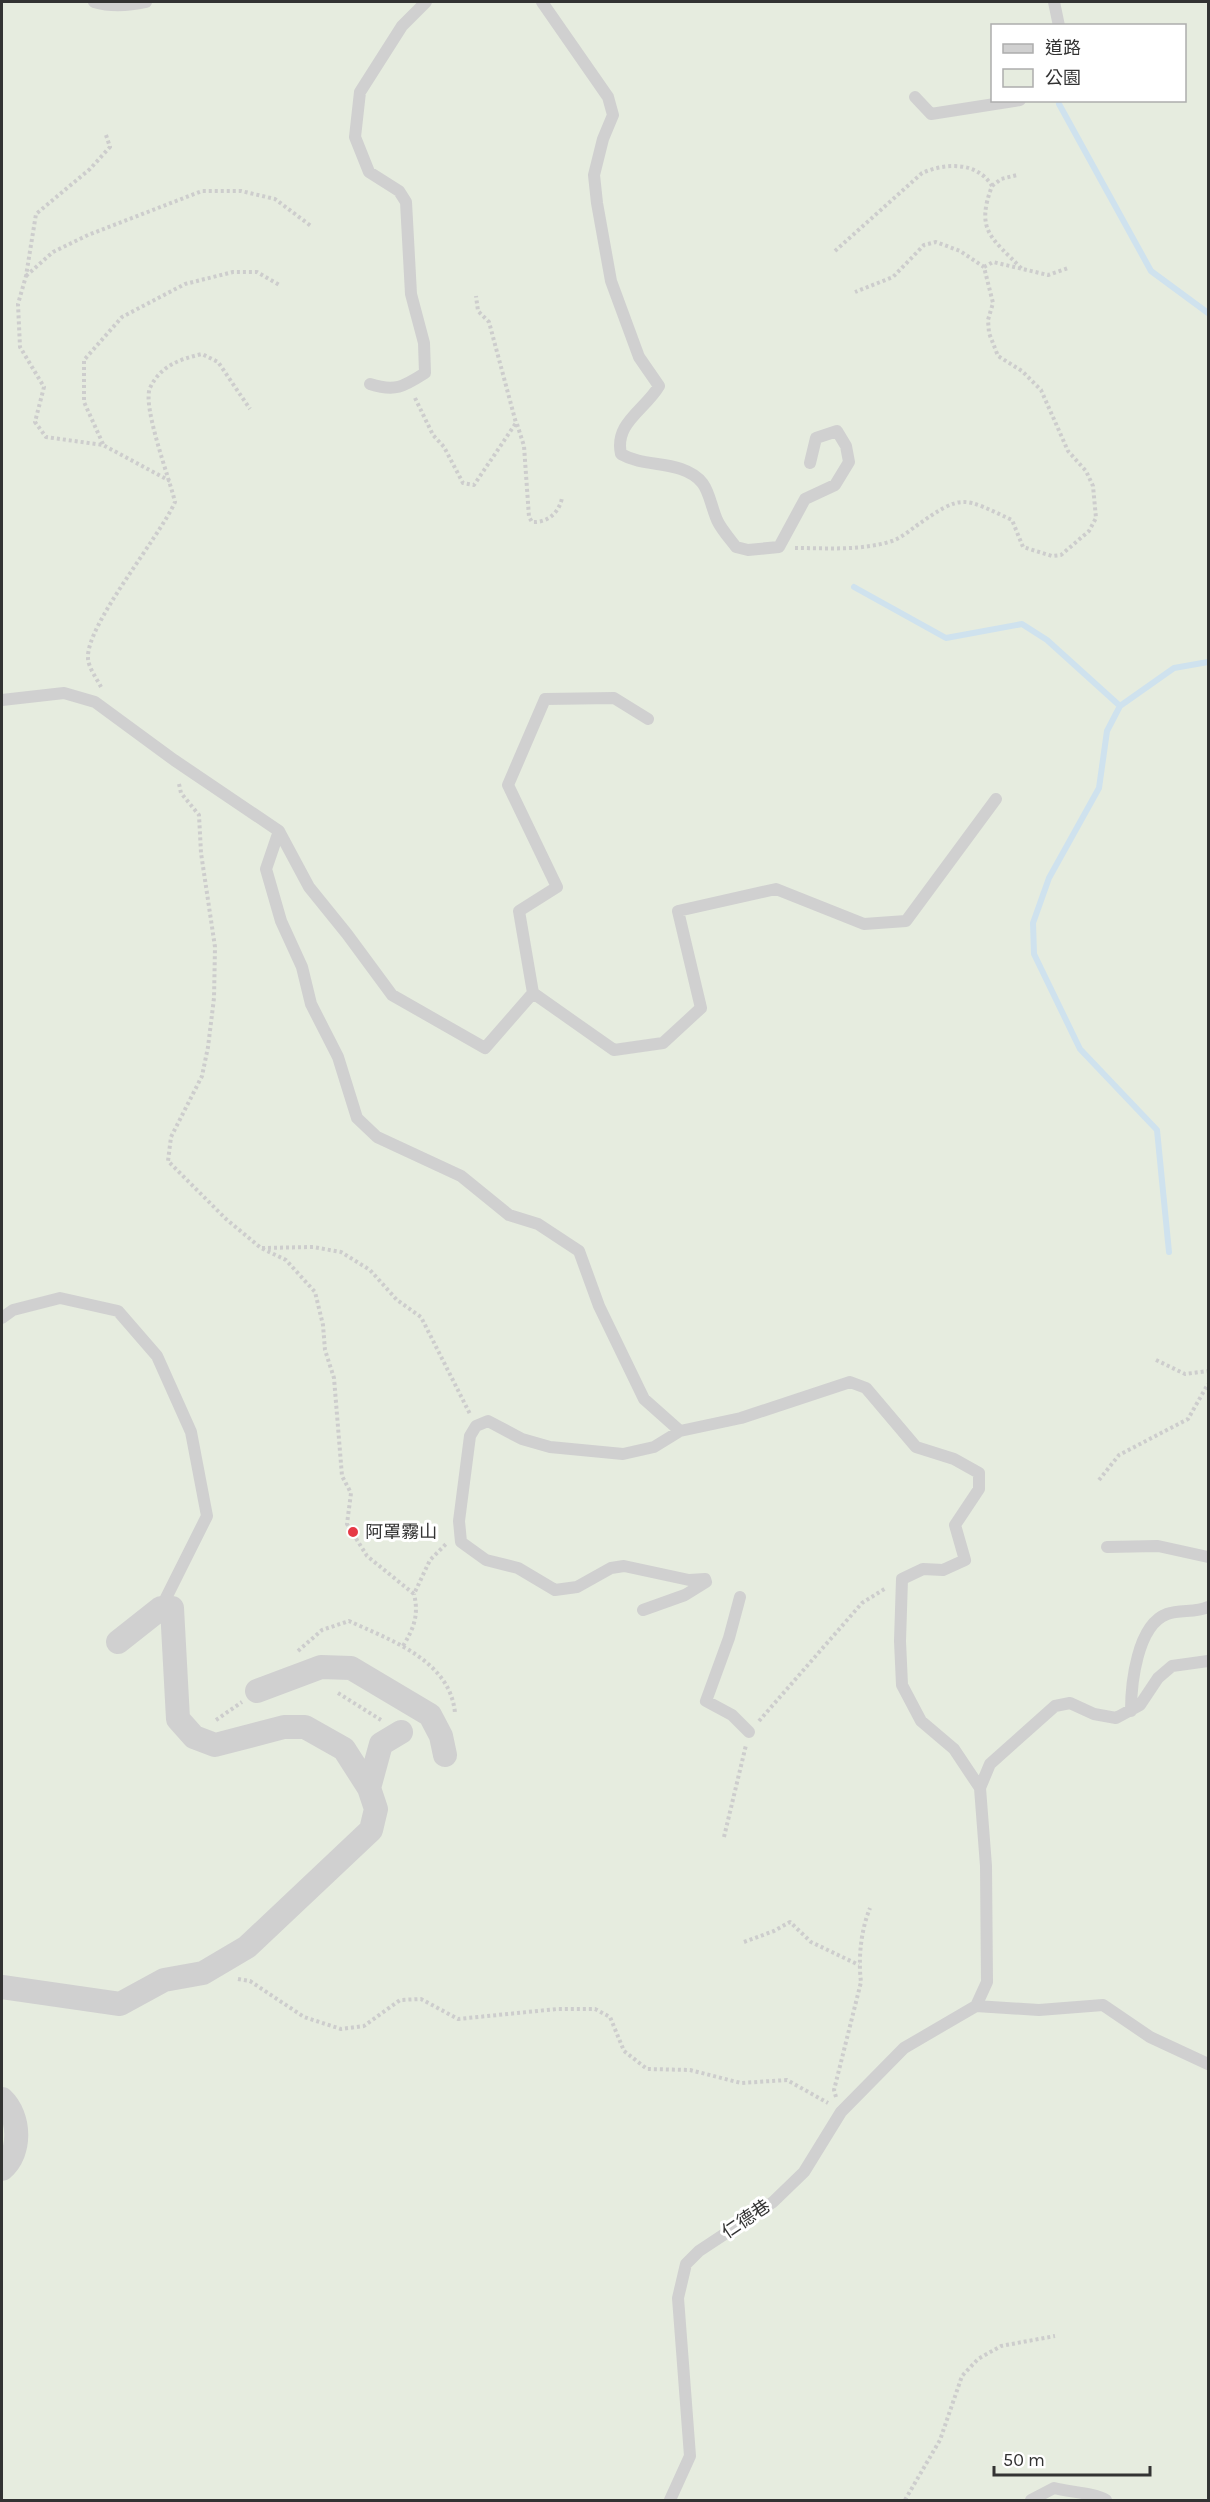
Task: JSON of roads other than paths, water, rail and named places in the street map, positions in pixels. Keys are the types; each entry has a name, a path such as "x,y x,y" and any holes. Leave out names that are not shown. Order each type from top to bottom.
{"street":[{"path":"2,1987 120,2004 164,1980 203,1973 247,1947 371,1830 376,1809 369,1788 344,1749 304,1727 284,1727 215,1745 194,1737 178,1719 172,1608 161,1608 118,1642"},
{"path":"257,1691 321,1667 351,1668 430,1715 441,1736 445,1755"},
{"path":"369,1788 381,1744 401,1732"},
{"path":"2,2099 10,2107 17,2143 13,2158 2,2169"}],"lane":[{"path":"94,2 128,6 146,2"},
{"path":"370,384 383,388 402,388 425,373 424,343 411,294 406,202 399,191 369,172 355,137 360,92 402,26 426,2"},
{"path":"542,2 608,97 613,115 603,139 594,176 597,203 611,281 639,357 659,386 625,427 619,441 621,454 633,460 680,469 700,479 709,491 718,522 735,547 748,550 779,547 805,499 835,485 849,462 846,446 837,431 816,438 810,463"},
{"path":"1054,2 1059,24"},
{"path":"915,97 931,114 1007,102"},
{"path":"2,700 64,693 95,702 174,760 279,831 309,887 392,995 485,1048 533,993"},
{"path":"648,718 615,698 545,699 508,785 557,887 519,911 533,993 614,1050 663,1043 701,1008 678,911 776,889 864,924 906,921 996,799"},
{"path":"279,831 266,868 281,921 302,966 311,1004 338,1057 357,1118 377,1137 461,1176 509,1215 538,1224 579,1251 599,1306 644,1399 680,1431"},
{"path":"2,1318 13,1310 60,1298 118,1311 157,1356 191,1432 207,1516 161,1608"},
{"path":"643,1610 685,1595 706,1582 705,1579 689,1580 624,1566 611,1568 577,1587 555,1590 518,1569 486,1560 461,1542 459,1521 470,1437 476,1426 489,1421 522,1439 550,1447 623,1454 654,1448 680,1431 741,1418 850,1382 866,1388 916,1447 954,1459 979,1473 979,1489 955,1525 965,1560 943,1570 923,1569 902,1579 900,1641 902,1685 921,1721 954,1749 980,1788"},
{"path":"1107,1546 1158,1546 1209,1557"},
{"path":"740,1597 729,1638 706,1701 732,1715 749,1732"},
{"path":"1131,1711 1131,1694 1141,1645 1150,1627 1167,1614 1200,1611 1209,1607"},
{"path":"1209,1661 1172,1666 1158,1678 1140,1705 1116,1718 1094,1714 1070,1703 1055,1706 990,1764 980,1788 986,1866 987,1982 976,2006 1039,2010 1103,2005 1150,2037 1209,2064"},
{"name":"仁德巷","path":"669,2500 681,2480 690,2456 678,2298 686,2264 699,2251 772,2202 804,2172 841,2112 904,2048 976,2006"},
{"path":"1031,2500 1054,2488 1078,2494 1098,2495 1106,2500"}],"waterway":[{"path":"1059,104 1151,271 1208,313"},
{"path":"854,587 946,638 1022,624 1047,640 1120,706"},
{"path":"1169,1252 1157,1130 1080,1049 1034,954 1033,923 1049,878 1099,788 1107,731 1120,706 1174,668 1208,662"}],"place":[{"name":"阿罩霧山","path":"353,1532"}]}
